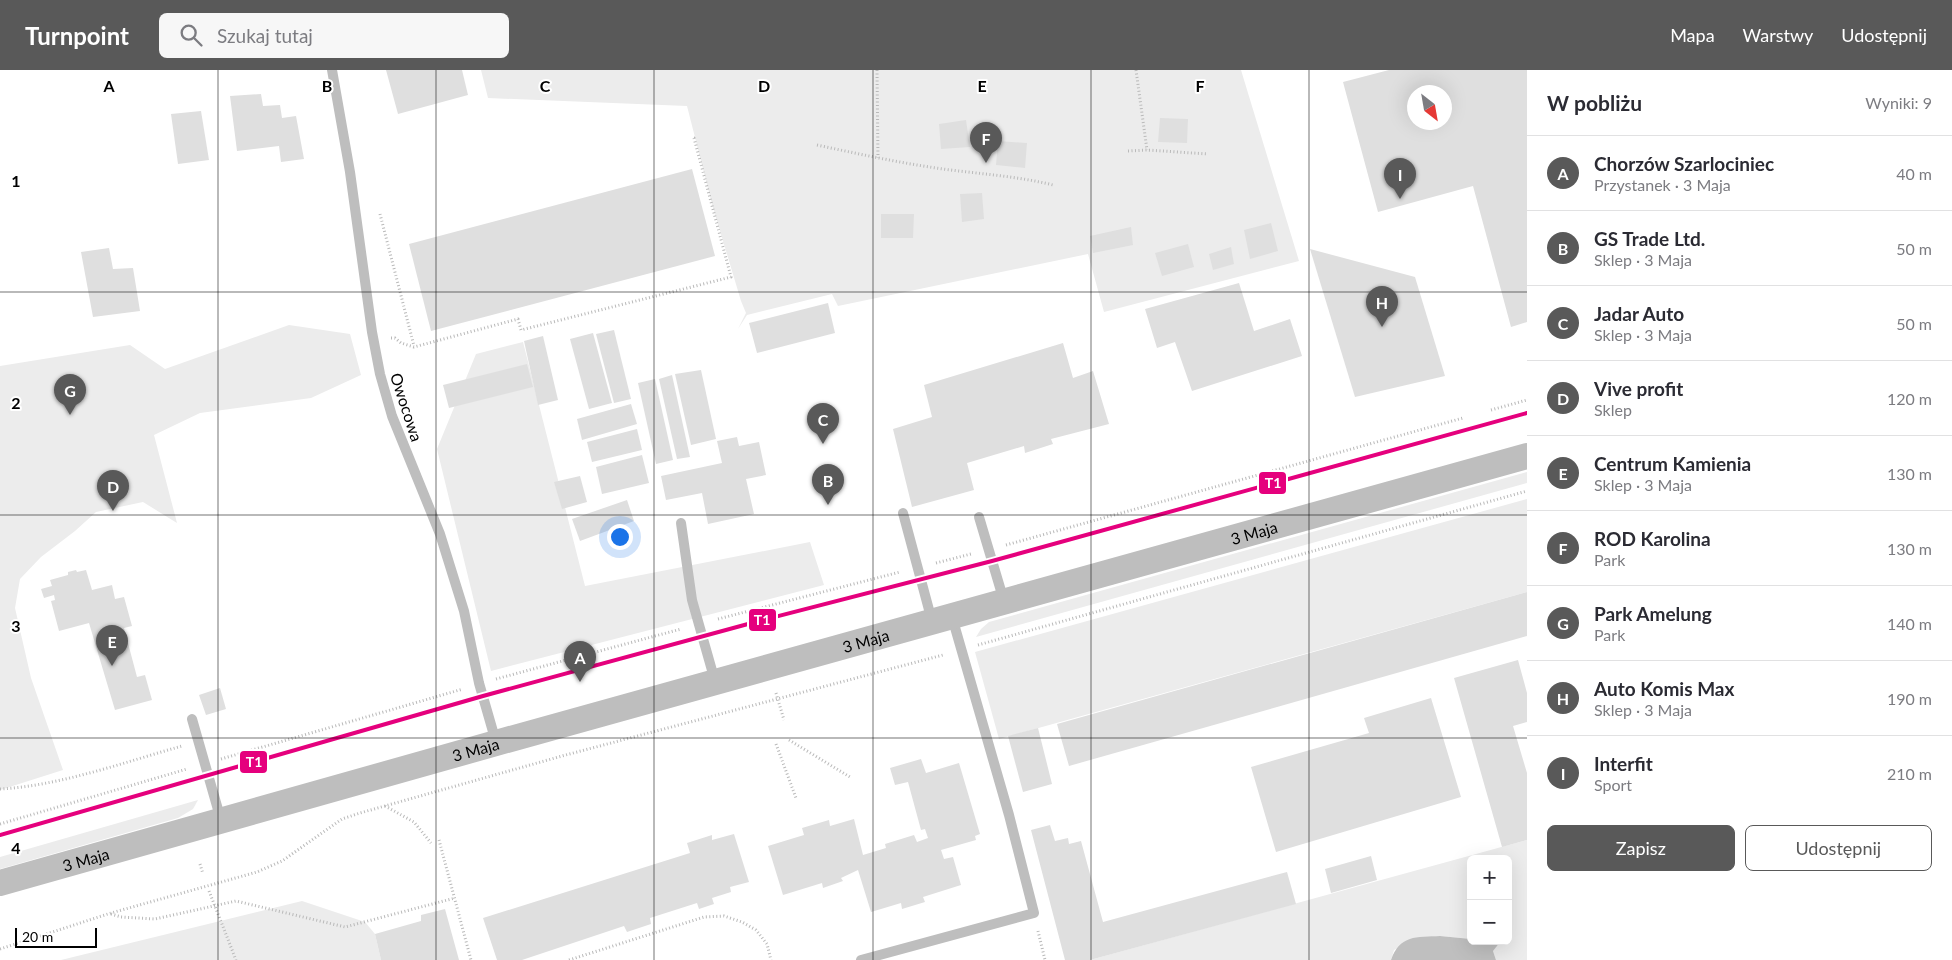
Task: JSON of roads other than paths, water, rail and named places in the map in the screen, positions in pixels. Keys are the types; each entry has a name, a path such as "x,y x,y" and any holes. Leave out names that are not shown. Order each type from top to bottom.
{"street":[{"name":"3 Maja","path":"0,884 496,743 1527,456"}],"lane":[{"name":"Owocowa","path":"332,70 350,172 372,332 380,374 392,416 440,534 459,594 479,683 496,743"},
{"path":"860,960 1034,913 1009,815 942,619 917,568 903,513"},
{"path":"979,517 1004,602"},
{"path":"681,523 692,600 715,682"},
{"path":"192,719 221,821"}],"place":[{"name":"ROD Karolina","path":"986,163"},
{"name":"Interfit","path":"1400,199"},
{"name":"Auto Komis Max","path":"1382,327"},
{"name":"Park Amelung","path":"70,415"},
{"name":"Jadar Auto","path":"823,444"},
{"name":"GS Trade Ltd.","path":"828,505"},
{"name":"Vive profit","path":"113,511"},
{"name":"Centrum Kamienia","path":"112,666"},
{"name":"Chorzów Szarlociniec","path":"580,682"}]}
